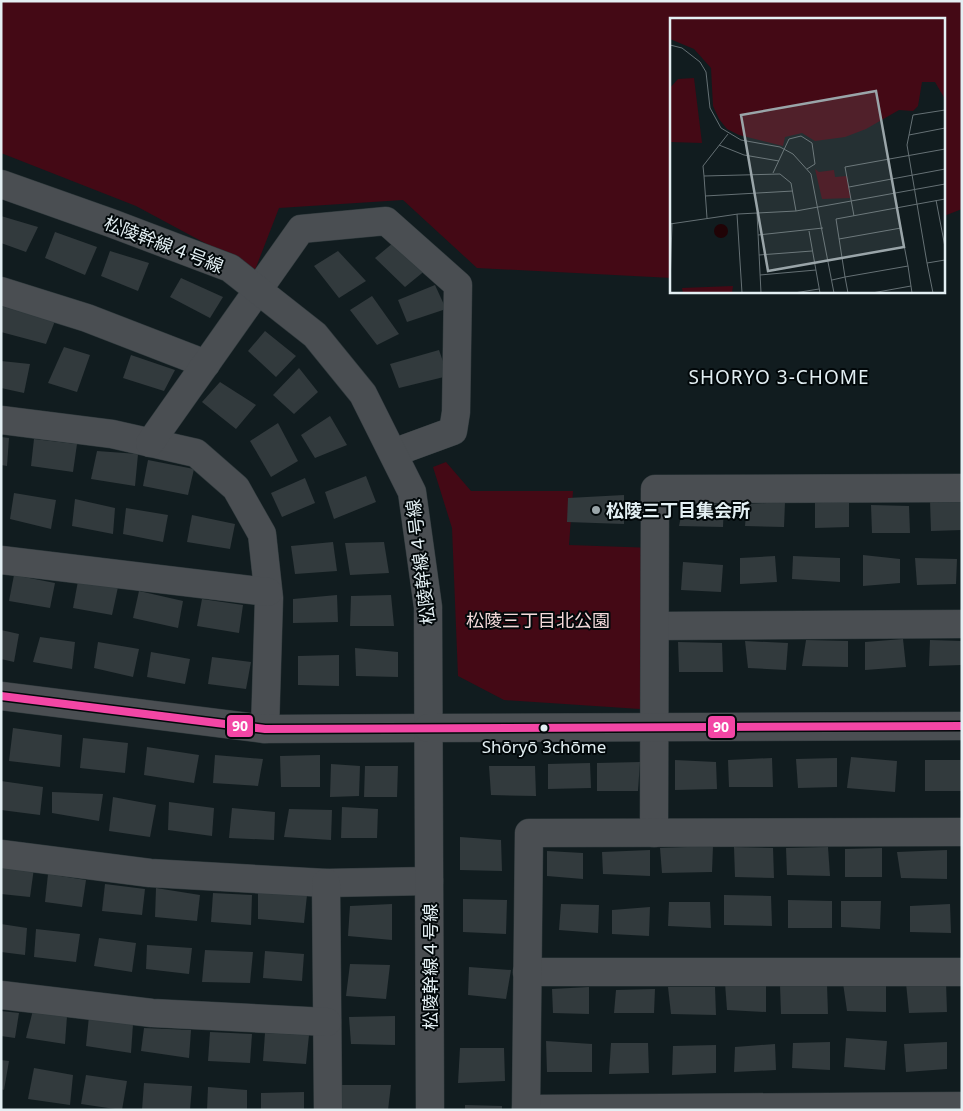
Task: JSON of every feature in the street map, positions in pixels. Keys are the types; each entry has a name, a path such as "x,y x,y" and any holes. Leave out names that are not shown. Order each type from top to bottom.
{"street":[{"name":"松陵幹線４号線","path":"1,184 112,223 230,268 315,335 363,394 412,492 428,607 430,1110"},
{"path":"150,443 301,228 386,222 458,285 456,412 453,431 393,453"},
{"path":"1,291 87,318 206,364"},
{"path":"1,420 112,434 196,453 236,488 262,534 268,592 265,729"},
{"path":"654,833 655,489 962,488"},
{"path":"1,560 268,592"},
{"path":"655,626 962,624"},
{"path":"1,696 265,729 962,726"},
{"path":"962,844 962,832 529,833 526,1110 962,1106"},
{"path":"1,854 150,873 326,883 429,881"},
{"path":"326,883 328,1110"},
{"path":"527,972 962,972"},
{"path":"1,994 152,1013 327,1022"}],"green space":[{"path":"1,1 962,1 962,209 946,215 946,18 670,18 670,278 477,268 403,200 279,208 255,270 136,206 1,153"},
{"name":"松陵三丁目北公園","path":"446,462 471,491 573,491 569,545 655,548 655,710 504,700 458,676 452,528 433,467"}],"building":[{"path":"1,216 38,227 26,252 1,243"},
{"path":"55,232 97,247 85,275 45,258"},
{"path":"393,243 427,269 405,287 375,258"},
{"path":"110,251 149,263 138,291 101,276"},
{"path":"338,251 366,281 339,298 314,266"},
{"path":"181,278 223,297 210,318 170,297"},
{"path":"435,285 446,309 407,322 398,300"},
{"path":"372,296 399,334 377,345 350,310"},
{"path":"1,306 55,321 46,344 1,332"},
{"path":"265,331 296,356 276,377 248,351"},
{"path":"64,347 90,355 77,392 48,383"},
{"path":"439,350 448,376 399,388 390,364"},
{"path":"131,355 175,370 164,391 123,378"},
{"path":"1,361 30,364 24,393 1,388"},
{"path":"299,368 318,392 294,414 273,395"},
{"path":"220,382 256,405 236,429 202,402"},
{"path":"330,416 347,445 315,458 301,435"},
{"path":"278,423 298,461 271,477 250,441"},
{"path":"1,437 9,438 7,466 1,465"},
{"path":"34,439 77,444 73,472 31,466"},
{"path":"97,451 138,454 135,486 91,479"},
{"path":"148,460 194,469 188,495 143,486"},
{"path":"366,476 376,502 334,519 325,492"},
{"path":"305,478 315,503 282,517 271,493"},
{"path":"14,493 56,500 51,529 10,519"},
{"name":"松陵三丁目集会所","path":"624,495 624,524 567,522 568,498"},
{"path":"75,499 115,508 113,534 72,526"},
{"path":"849,501 849,527 815,528 815,502"},
{"path":"930,501 962,502 962,530 931,531"},
{"path":"684,502 724,504 723,527 679,526"},
{"path":"785,502 784,527 745,526 747,504"},
{"path":"871,505 909,506 910,533 872,533"},
{"path":"126,508 168,515 163,542 123,534"},
{"path":"192,515 235,524 230,549 187,542"},
{"path":"333,542 337,571 295,574 291,546"},
{"path":"384,542 389,573 350,575 345,543"},
{"path":"863,555 900,559 900,583 863,586"},
{"path":"775,556 777,582 740,584 740,558"},
{"path":"793,556 840,558 840,582 792,579"},
{"path":"915,558 957,559 956,584 917,585"},
{"path":"683,562 723,565 721,592 681,590"},
{"path":"14,575 55,583 50,608 9,601"},
{"path":"78,581 118,587 112,615 73,608"},
{"path":"139,591 183,601 178,628 133,618"},
{"path":"337,595 338,622 293,623 293,599"},
{"path":"391,595 394,626 350,626 351,596"},
{"path":"202,599 243,605 239,633 197,626"},
{"path":"1,630 19,634 14,662 1,659"},
{"path":"40,637 75,642 72,669 33,662"},
{"path":"903,639 906,667 865,670 865,642"},
{"path":"806,640 848,641 848,667 802,666"},
{"path":"930,640 962,641 962,665 929,666"},
{"path":"745,641 788,643 786,670 748,668"},
{"path":"98,642 139,649 133,677 94,668"},
{"path":"678,642 722,643 723,672 679,672"},
{"path":"355,648 398,652 398,677 356,676"},
{"path":"151,652 190,659 185,684 147,677"},
{"path":"339,655 339,686 298,685 298,656"},
{"path":"212,657 251,662 246,689 208,684"},
{"path":"13,728 62,735 60,767 9,761"},
{"path":"83,738 128,743 125,773 80,768"},
{"path":"147,747 199,755 194,783 144,775"},
{"path":"215,755 263,759 258,786 213,783"},
{"path":"320,755 320,787 281,787 280,756"},
{"path":"851,757 897,761 895,792 847,788"},
{"path":"772,758 773,787 729,787 728,760"},
{"path":"837,758 837,787 798,788 796,759"},
{"path":"675,760 716,762 717,789 675,790"},
{"path":"925,760 962,760 962,791 925,791"},
{"path":"640,762 638,791 597,791 597,763"},
{"path":"590,763 591,788 548,789 548,764"},
{"path":"331,764 360,766 359,796 330,797"},
{"path":"365,766 398,766 397,797 364,797"},
{"path":"489,766 535,766 536,796 491,795"},
{"path":"1,781 43,787 40,815 1,810"},
{"path":"52,792 103,794 99,821 52,813"},
{"path":"113,797 156,805 150,837 109,831"},
{"path":"169,802 214,808 212,836 168,830"},
{"path":"342,807 378,809 377,838 341,838"},
{"path":"232,808 275,812 274,840 229,838"},
{"path":"289,809 332,810 331,840 284,837"},
{"path":"460,837 501,840 502,871 460,870"},
{"path":"713,846 712,872 662,873 660,848"},
{"path":"734,847 773,848 774,878 735,877"},
{"path":"828,847 830,876 787,875 786,848"},
{"path":"882,848 882,877 845,877 845,849"},
{"path":"650,850 650,876 603,874 602,852"},
{"path":"947,850 947,879 901,878 897,852"},
{"path":"547,851 583,853 583,879 547,876"},
{"path":"1,866 34,868 30,897 1,894"},
{"path":"48,874 86,880 82,907 45,902"},
{"path":"105,884 145,889 142,915 102,911"},
{"path":"156,888 200,895 197,921 155,917"},
{"path":"258,891 307,895 304,923 258,919"},
{"path":"213,893 252,895 251,925 211,922"},
{"path":"724,895 771,896 772,926 724,925"},
{"path":"463,899 507,900 506,934 463,932"},
{"path":"788,900 832,901 832,928 788,928"},
{"path":"841,901 881,901 880,929 841,927"},
{"path":"669,902 710,902 711,928 668,926"},
{"path":"392,904 392,940 348,936 350,906"},
{"path":"561,904 599,905 598,933 559,930"},
{"path":"950,904 951,933 910,932 910,906"},
{"path":"650,907 649,936 612,934 612,910"},
{"path":"1,924 27,928 25,955 1,952"},
{"path":"36,929 80,934 76,962 34,957"},
{"path":"99,938 136,943 132,972 94,966"},
{"path":"147,945 192,948 189,974 146,969"},
{"path":"205,950 253,952 250,983 202,982"},
{"path":"265,951 304,954 302,981 263,978"},
{"path":"350,964 390,965 386,999 346,996"},
{"path":"469,967 511,970 506,999 468,995"},
{"path":"886,982 886,1012 847,1011 843,983"},
{"path":"946,982 947,1012 909,1013 906,983"},
{"path":"725,983 766,985 766,1012 727,1010"},
{"path":"827,984 828,1014 781,1014 780,985"},
{"path":"589,987 589,1014 553,1013 552,989"},
{"path":"668,987 715,987 716,1015 671,1014"},
{"path":"655,989 654,1013 614,1013 616,990"},
{"path":"33,1010 67,1016 65,1044 26,1038"},
{"path":"1,1011 19,1013 15,1038 1,1036"},
{"path":"89,1016 133,1024 131,1053 86,1046"},
{"path":"395,1016 395,1045 351,1044 349,1017"},
{"path":"144,1028 191,1030 189,1058 141,1051"},
{"path":"210,1032 252,1034 250,1063 208,1061"},
{"path":"265,1033 309,1035 306,1064 263,1061"},
{"path":"846,1038 887,1041 885,1070 844,1067"},
{"path":"546,1041 592,1044 592,1072 547,1072"},
{"path":"830,1042 830,1070 792,1068 793,1043"},
{"path":"947,1042 947,1069 906,1072 904,1044"},
{"path":"611,1043 648,1043 649,1073 609,1074"},
{"path":"775,1044 776,1070 734,1072 735,1047"},
{"path":"716,1045 716,1073 672,1075 673,1046"},
{"path":"460,1048 504,1048 505,1081 458,1083"},
{"path":"1,1060 9,1061 4,1090 1,1089"},
{"path":"34,1068 73,1075 70,1105 28,1099"},
{"path":"86,1075 127,1081 122,1110 81,1104"},
{"path":"144,1083 192,1086 190,1110 142,1110"},
{"path":"342,1085 391,1085 388,1110 340,1110"},
{"path":"208,1087 247,1090 247,1110 207,1110"},
{"path":"304,1092 304,1110 261,1110 261,1093"},
{"path":"465,1105 502,1106 502,1110 465,1110"}],"transit line":[{"name":"90","path":"1,696 265,729 962,726"}],"place":[{"name":"松陵三丁目集会所","path":"596,510"},
{"name":"Shōryō 3chōme","path":"544,728"}],"district":[{"name":"SHORYO 3-CHOME","path":"779,377"}]}
